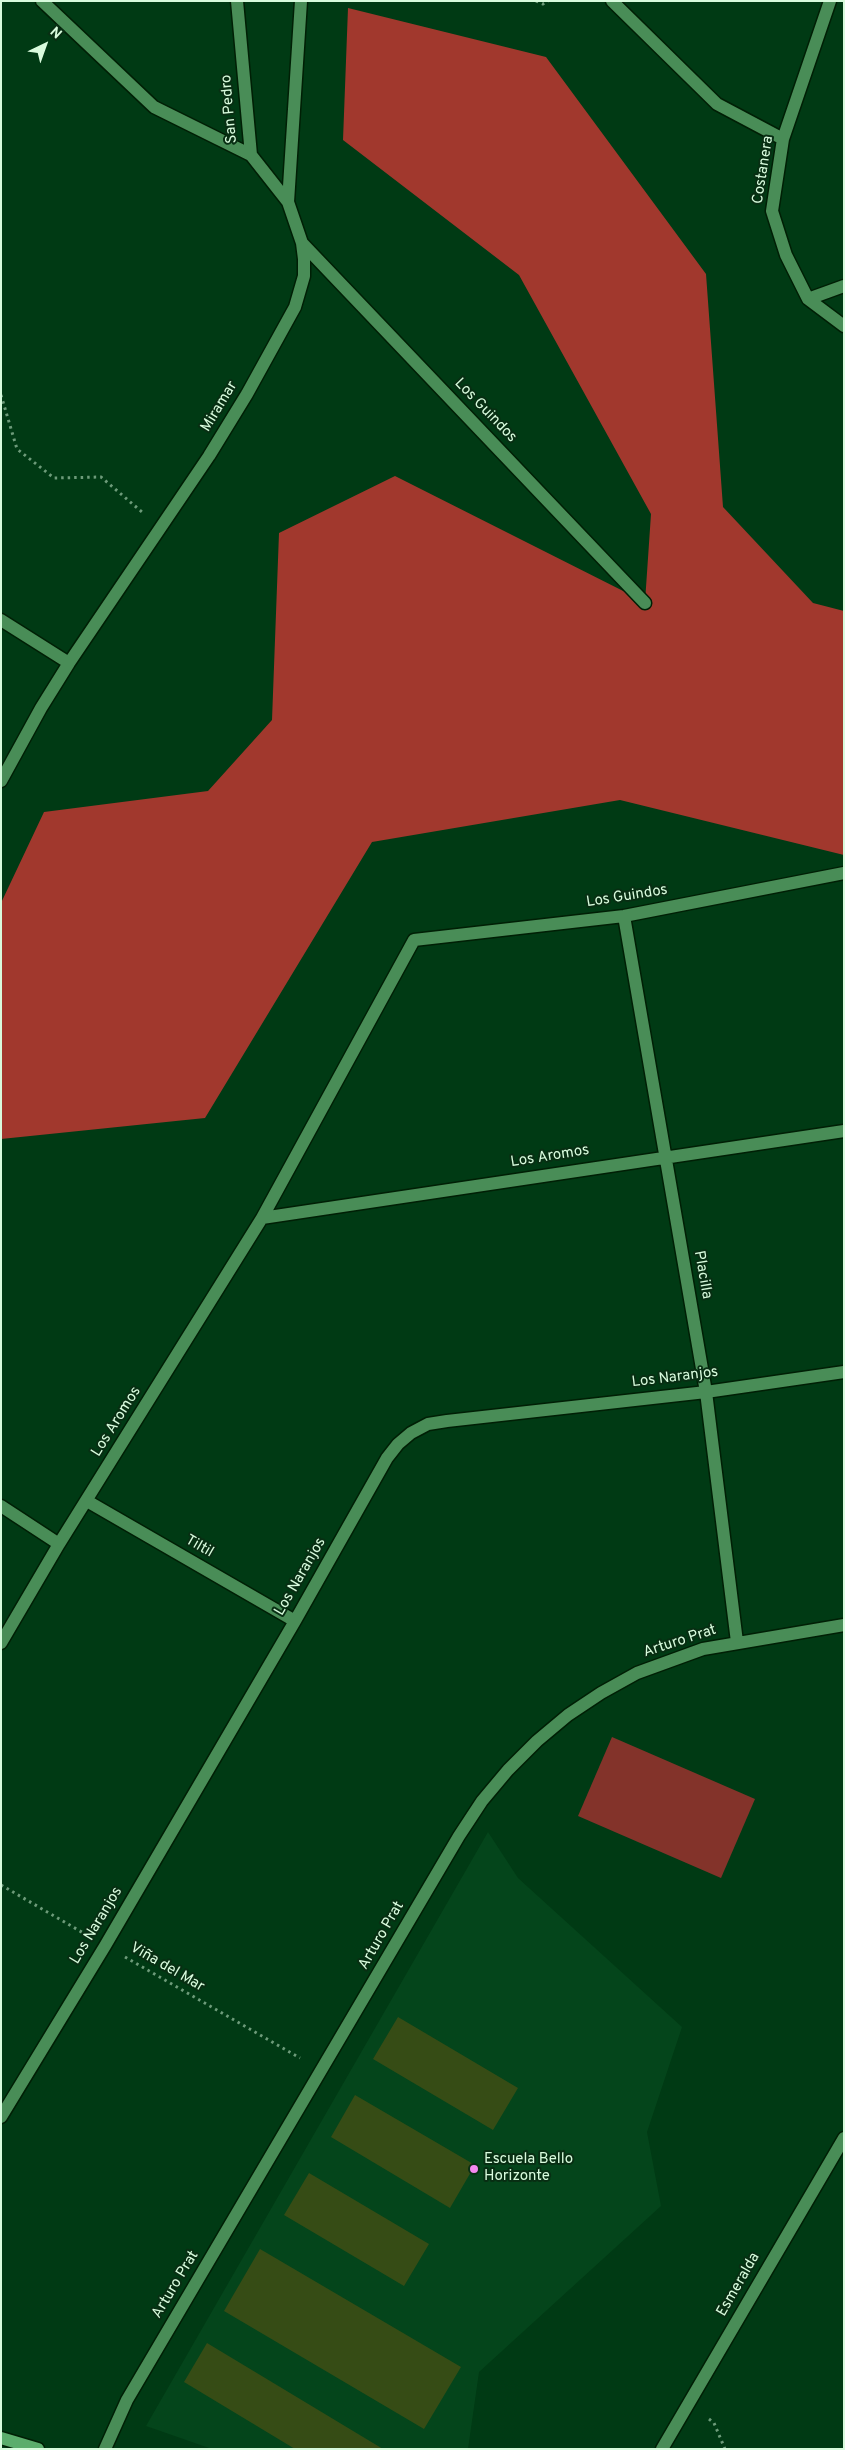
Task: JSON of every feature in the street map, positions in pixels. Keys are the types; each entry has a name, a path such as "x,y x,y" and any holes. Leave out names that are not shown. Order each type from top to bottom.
{"main road":[{"path":"1,2438 38,2449"}],"street":[{"path":"42,1 154,107 250,155"},
{"name":"San Pedro","path":"237,1 250,155 288,202"},
{"name":"Miramar","path":"1,781 36,716 69,663 162,529 248,394 295,307 304,276 302,243 288,202 301,1"},
{"path":"612,1 717,104 783,139"},
{"name":"Costanera","path":"830,1 783,139 772,212 786,255 808,299 844,326"},
{"name":"Los Guindos","path":"302,243 645,603"},
{"path":"808,299 844,286"},
{"path":"1,620 69,663"},
{"name":"Los Guindos","path":"414,940 624,916 844,873"},
{"name":"Placilla","path":"624,916 706,1392 737,1642"},
{"name":"Los Aromos","path":"1,1643 59,1544 262,1218 414,940"},
{"name":"Los Aromos","path":"262,1218 665,1156 844,1131"},
{"name":"Los Naranjos","path":"1,2117 105,1946 295,1621 387,1458 398,1444 411,1433 428,1424 706,1392 844,1372"},
{"name":"Tiltil","path":"87,1501 295,1621"},
{"path":"1,1506 59,1544"},
{"name":"Arturo Prat","path":"105,2449 127,2400 459,1836 482,1801 508,1770 537,1741 568,1715 601,1692 637,1673 703,1649 844,1625"},
{"name":"Esmeralda","path":"662,2449 844,2138"}],"path":[{"path":"536,1 544,4 548,1"},
{"path":"1,395 18,449 54,478 101,477 162,529"},
{"name":"Viña del Mar","path":"1,1885 322,2070"},
{"path":"687,2406 714,2423 724,2449"}],"shaded area":[{"path":"348,8 546,57 706,274 723,507 813,603 844,611 844,855 620,800 372,842 205,1118 1,1139 1,903 44,812 208,791 272,720 279,533 395,476 645,602 651,514 519,275 343,140"},
{"path":"612,1737 755,1799 721,1878 578,1816"},
{"name":"Escuela Bello Horizonte","path":"488,1832 518,1878 682,2027 647,2132 661,2206 479,2372 468,2449 212,2449 146,2426"}],"building":[{"path":"398,2017 518,2088 493,2130 373,2059"},
{"path":"355,2095 475,2165 450,2208 331,2137"},
{"path":"309,2173 429,2244 404,2286 284,2215"},
{"path":"260,2249 461,2367 424,2429 224,2311"},
{"path":"207,2343 383,2449 295,2449 184,2382"}],"place":[{"name":"Escuela Bello Horizonte","path":"474,2169"}]}
